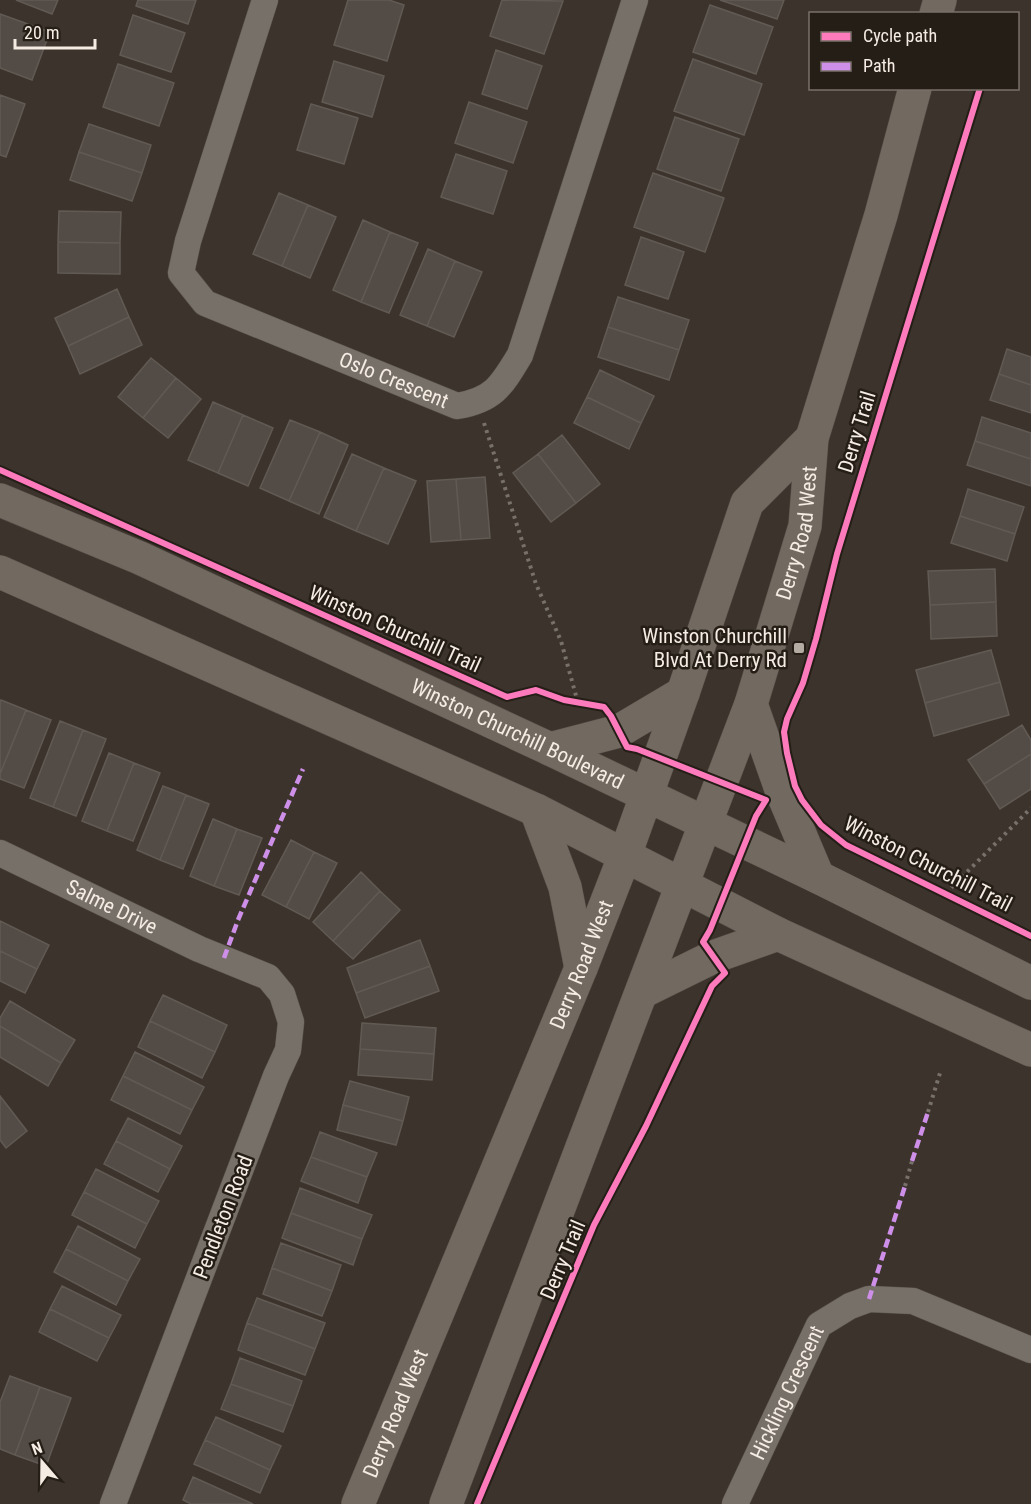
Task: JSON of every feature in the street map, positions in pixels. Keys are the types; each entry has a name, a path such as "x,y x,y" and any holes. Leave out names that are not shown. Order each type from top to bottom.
{"main road":[{"name":"Derry Road West","path":"446,1504 751,704 805,526 812,438 881,215 914,90"},
{"name":"Derry Road West","path":"358,1504 581,968 625,855 747,503 812,438"},
{"name":"Winston Churchill Boulevard","path":"0,500 140,558 550,749 818,877 1031,983"},
{"path":"0,572 536,810 778,934 1031,1050"},
{"path":"550,749 619,731 683,693"},
{"path":"751,704 782,792 818,877"},
{"path":"536,810 565,887 581,968"},
{"path":"642,992 713,957 778,934"}],"street":[{"name":"Oslo Crescent","path":"265,0 188,241 182,273 205,303 457,406 478,403 503,383 520,355 635,0"},
{"name":"Salme Drive","path":"0,853 199,950 224,958"},
{"name":"Pendleton Road","path":"113,1504 276,1076 288,1050 291,1022 282,994 268,977 224,958"},
{"name":"Hickling Crescent","path":"735,1504 819,1325 850,1306 869,1299 913,1301 1031,1350"}],"path":[{"path":"478,403 536,584 561,641 574,702 587,705"},
{"path":"946,893 1031,808"},
{"path":"928,1112 940,1073"},
{"path":"905,1186 912,1161"}],"building":[{"path":"16,0 58,0 52,14"},
{"path":"138,0 196,0 188,24 136,6"},
{"path":"348,0 389,0 404,5 387,61 334,45"},
{"path":"502,0 563,1 544,54 490,36"},
{"path":"720,0 784,0 777,19"},
{"path":"710,5 773,27 756,74 693,52"},
{"path":"0,14 50,32 32,80 0,68"},
{"path":"133,15 185,33 171,72 120,55"},
{"path":"496,50 542,66 527,109 482,94"},
{"path":"693,59 762,84 744,135 674,111"},
{"path":"334,61 384,76 372,117 322,102"},
{"path":"118,64 174,83 159,126 103,107"},
{"path":"0,95 25,104 6,157 0,155"},
{"path":"469,102 527,122 513,163 455,143"},
{"path":"311,104 358,118 344,164 297,150"},
{"path":"675,117 739,139 721,191 657,169"},
{"path":"89,124 151,145 142,173 79,152"},
{"path":"79,152 142,173 132,201 70,180"},
{"path":"456,154 507,171 493,214 441,197"},
{"path":"653,173 724,198 705,252 634,227"},
{"path":"279,193 308,205 282,266 253,254"},
{"path":"308,205 336,217 310,278 282,266"},
{"path":"59,211 121,212 120,243 58,242"},
{"path":"363,220 390,232 361,302 333,290"},
{"path":"390,232 418,243 389,313 361,302"},
{"path":"641,237 684,252 668,299 625,285"},
{"path":"58,242 120,243 120,274 58,273"},
{"path":"428,249 455,261 427,326 400,315"},
{"path":"455,261 482,272 454,337 427,326"},
{"path":"117,289 129,317 68,346 55,318"},
{"path":"618,297 689,320 679,350 608,327"},
{"path":"129,317 142,345 80,374 68,346"},
{"path":"608,327 679,350 669,380 598,357"},
{"path":"1007,349 1031,357 1031,385 999,374"},
{"path":"151,358 176,378 143,418 118,397"},
{"path":"600,370 654,396 641,423 587,397"},
{"path":"999,374 1031,385 1031,413 990,400"},
{"path":"176,378 201,399 168,438 143,418"},
{"path":"587,397 641,423 629,449 574,423"},
{"path":"213,402 243,415 218,473 188,460"},
{"path":"243,415 273,428 248,486 218,473"},
{"path":"982,417 1031,433 1031,459 975,441"},
{"path":"290,420 320,432 289,501 260,488"},
{"path":"320,432 348,445 319,514 289,501"},
{"path":"562,435 600,484 576,503 538,454"},
{"path":"975,441 1031,459 1031,486 967,465"},
{"path":"352,454 384,468 356,531 324,517"},
{"path":"538,454 576,503 551,522 513,473"},
{"path":"384,468 416,481 388,544 356,531"},
{"path":"485,477 490,538 461,540 456,479"},
{"path":"456,479 461,540 431,542 427,481"},
{"path":"968,489 1024,507 1015,534 960,516"},
{"path":"960,516 1015,534 1007,561 951,543"},
{"path":"995,569 996,602 930,605 928,571"},
{"path":"996,602 997,636 931,639 930,605"},
{"path":"991,650 1000,682 925,703 916,670"},
{"path":"1000,682 1009,715 934,736 925,703"},
{"path":"1,700 26,710 0,774 0,702"},
{"path":"26,710 51,720 24,788 0,779 0,774"},
{"path":"60,721 83,730 53,807 30,798"},
{"path":"1022,725 1031,740 1031,754 984,784 968,760"},
{"path":"83,730 106,739 76,816 53,807"},
{"path":"109,753 134,763 107,831 82,821"},
{"path":"1031,754 1031,789 1000,809 984,784"},
{"path":"134,763 160,773 133,841 107,831"},
{"path":"163,786 186,795 160,860 137,850"},
{"path":"186,795 209,804 183,869 160,860"},
{"path":"213,819 237,829 214,886 190,876"},
{"path":"237,829 262,838 239,895 214,886"},
{"path":"291,840 314,852 286,907 262,895"},
{"path":"314,852 337,863 309,919 286,907"},
{"path":"361,872 380,891 333,941 313,922"},
{"path":"380,891 400,910 353,959 333,941"},
{"path":"0,921 49,945 37,969 0,951"},
{"path":"420,940 430,966 356,993 347,968"},
{"path":"0,951 37,969 25,993 0,981"},
{"path":"430,966 439,991 365,1018 356,993"},
{"path":"163,995 227,1025 215,1052 150,1021"},
{"path":"10,1001 75,1040 61,1063 0,1026 0,1018"},
{"path":"150,1021 215,1052 202,1078 138,1047"},
{"path":"362,1023 436,1028 434,1054 360,1049"},
{"path":"0,1026 61,1063 48,1086 0,1057"},
{"path":"360,1049 434,1054 432,1080 358,1075"},
{"path":"135,1052 204,1087 192,1110 123,1076"},
{"path":"123,1076 192,1110 180,1134 111,1100"},
{"path":"350,1081 409,1097 403,1121 343,1105"},
{"path":"0,1096 27,1131 6,1148 0,1140"},
{"path":"343,1105 403,1121 396,1145 337,1130"},
{"path":"128,1118 182,1146 170,1169 116,1141"},
{"path":"320,1132 377,1153 367,1177 311,1157"},
{"path":"116,1141 170,1169 158,1192 104,1164"},
{"path":"311,1157 367,1177 358,1203 301,1181"},
{"path":"96,1169 159,1201 147,1224 84,1192"},
{"path":"300,1188 372,1215 362,1239 291,1213"},
{"path":"84,1192 147,1224 135,1248 72,1215"},
{"path":"291,1213 362,1239 353,1265 282,1238"},
{"path":"78,1226 140,1259 128,1281 66,1249"},
{"path":"281,1243 341,1265 332,1291 272,1268"},
{"path":"66,1249 128,1281 116,1305 54,1272"},
{"path":"272,1268 332,1291 322,1316 263,1294"},
{"path":"62,1286 121,1315 109,1338 50,1309"},
{"path":"257,1298 325,1323 315,1349 247,1323"},
{"path":"50,1309 109,1338 97,1361 39,1332"},
{"path":"247,1323 315,1349 305,1375 238,1350"},
{"path":"240,1358 302,1381 293,1406 231,1384"},
{"path":"10,1376 40,1387 15,1455 0,1449 0,1402"},
{"path":"231,1384 293,1406 283,1432 221,1409"},
{"path":"40,1387 71,1398 46,1466 15,1455"},
{"path":"216,1417 281,1446 270,1470 205,1440"},
{"path":"205,1440 270,1470 260,1493 194,1464"},
{"path":"193,1477 253,1504 191,1504 183,1500"}],"marked path":[{"path":"224,958 303,769"},
{"path":"912,1161 928,1112"},
{"path":"869,1299 905,1186"}],"cycle path":[{"name":"Derry Trail","path":"979,90 837,554 803,683 787,719 784,732 795,786 802,800 821,825 846,845 1031,936"},
{"name":"Winston Churchill Trail","path":"0,470 507,697 536,690 564,700 604,707 627,747 766,800"},
{"name":"Derry Trail","path":"477,1504 594,1225 646,1126 712,986 725,973 703,942 756,816 766,800"}],"place":[{"name":"Winston Churchill Blvd At Derry Rd","path":"799,648"}]}
